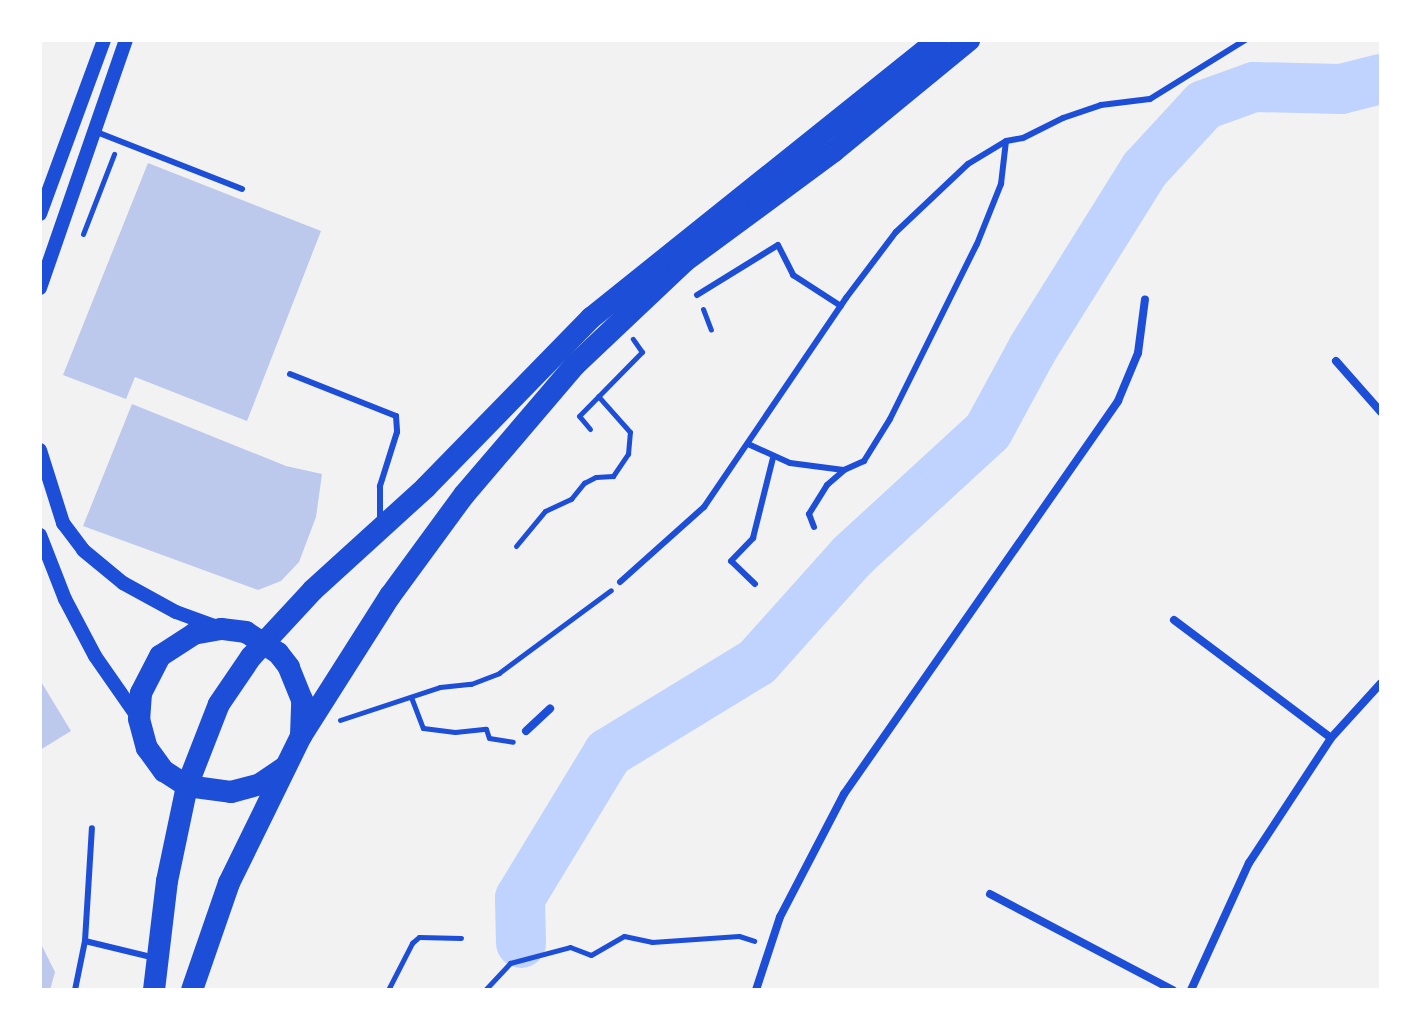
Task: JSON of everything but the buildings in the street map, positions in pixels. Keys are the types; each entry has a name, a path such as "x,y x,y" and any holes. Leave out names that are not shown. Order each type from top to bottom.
{"highway":[{"path":"154,990 174,835 187,786 219,704 265,641 426,487 591,318 938,40"},
{"path":"192,990 229,883 301,736 390,596 464,495 575,365 685,261 834,151 969,40"},
{"path":"285,767 246,789 216,792 187,786 155,760 139,719 141,693 160,656 182,639 221,629 246,632 265,641 289,667 297,683 302,700 301,736"}],"street":[{"path":"40,214 104,40"},
{"path":"40,288 126,40"},
{"path":"756,990 780,917 844,794 1118,401 1138,353 1145,299"},
{"path":"1336,361 1381,412"},
{"path":"40,450 59,512 75,541 123,583 176,612 221,629"},
{"path":"40,535 65,599 95,656 139,719"},
{"path":"1174,620 1331,738"},
{"path":"1191,990 1249,863 1331,738 1381,683"},
{"path":"526,731 550,709"},
{"path":"990,894 1173,990"}],"lane":[{"path":"620,582 704,507 841,306 896,232 939,195 968,164 1006,141 1101,105 1150,99 1184,81 1245,40"},
{"path":"94,131 242,189"},
{"path":"814,527 809,514 827,485 844,470 857,466 873,448 970,257 1001,184 1006,141"},
{"path":"697,295 778,245 789,271 841,306"},
{"path":"290,374 396,416 397,432 380,486 381,527"},
{"path":"748,444 773,458 844,470"},
{"path":"755,584 731,561 753,538 773,458"},
{"path":"75,990 85,941 92,828"},
{"path":"85,941 158,959"}],"path":[{"path":"82,237 119,141"},
{"path":"590,429 579,416 642,352"},
{"path":"516,546 545,511 571,499 584,483 596,477 613,476 628,454 630,432 598,396"},
{"path":"331,727 343,718 499,673 620,582"},
{"path":"411,697 423,728 455,732 486,729 489,738 514,743 526,731"},
{"path":"485,990 510,963 570,947 591,955 624,936 652,942 739,936 770,947"},
{"path":"388,990 412,943 419,937 461,938"}],"waterway":[{"path":"521,943 520,898 608,753 757,662 852,556 988,431 1033,348 1145,169 1204,105 1254,87 1341,89 1381,79"}]}
